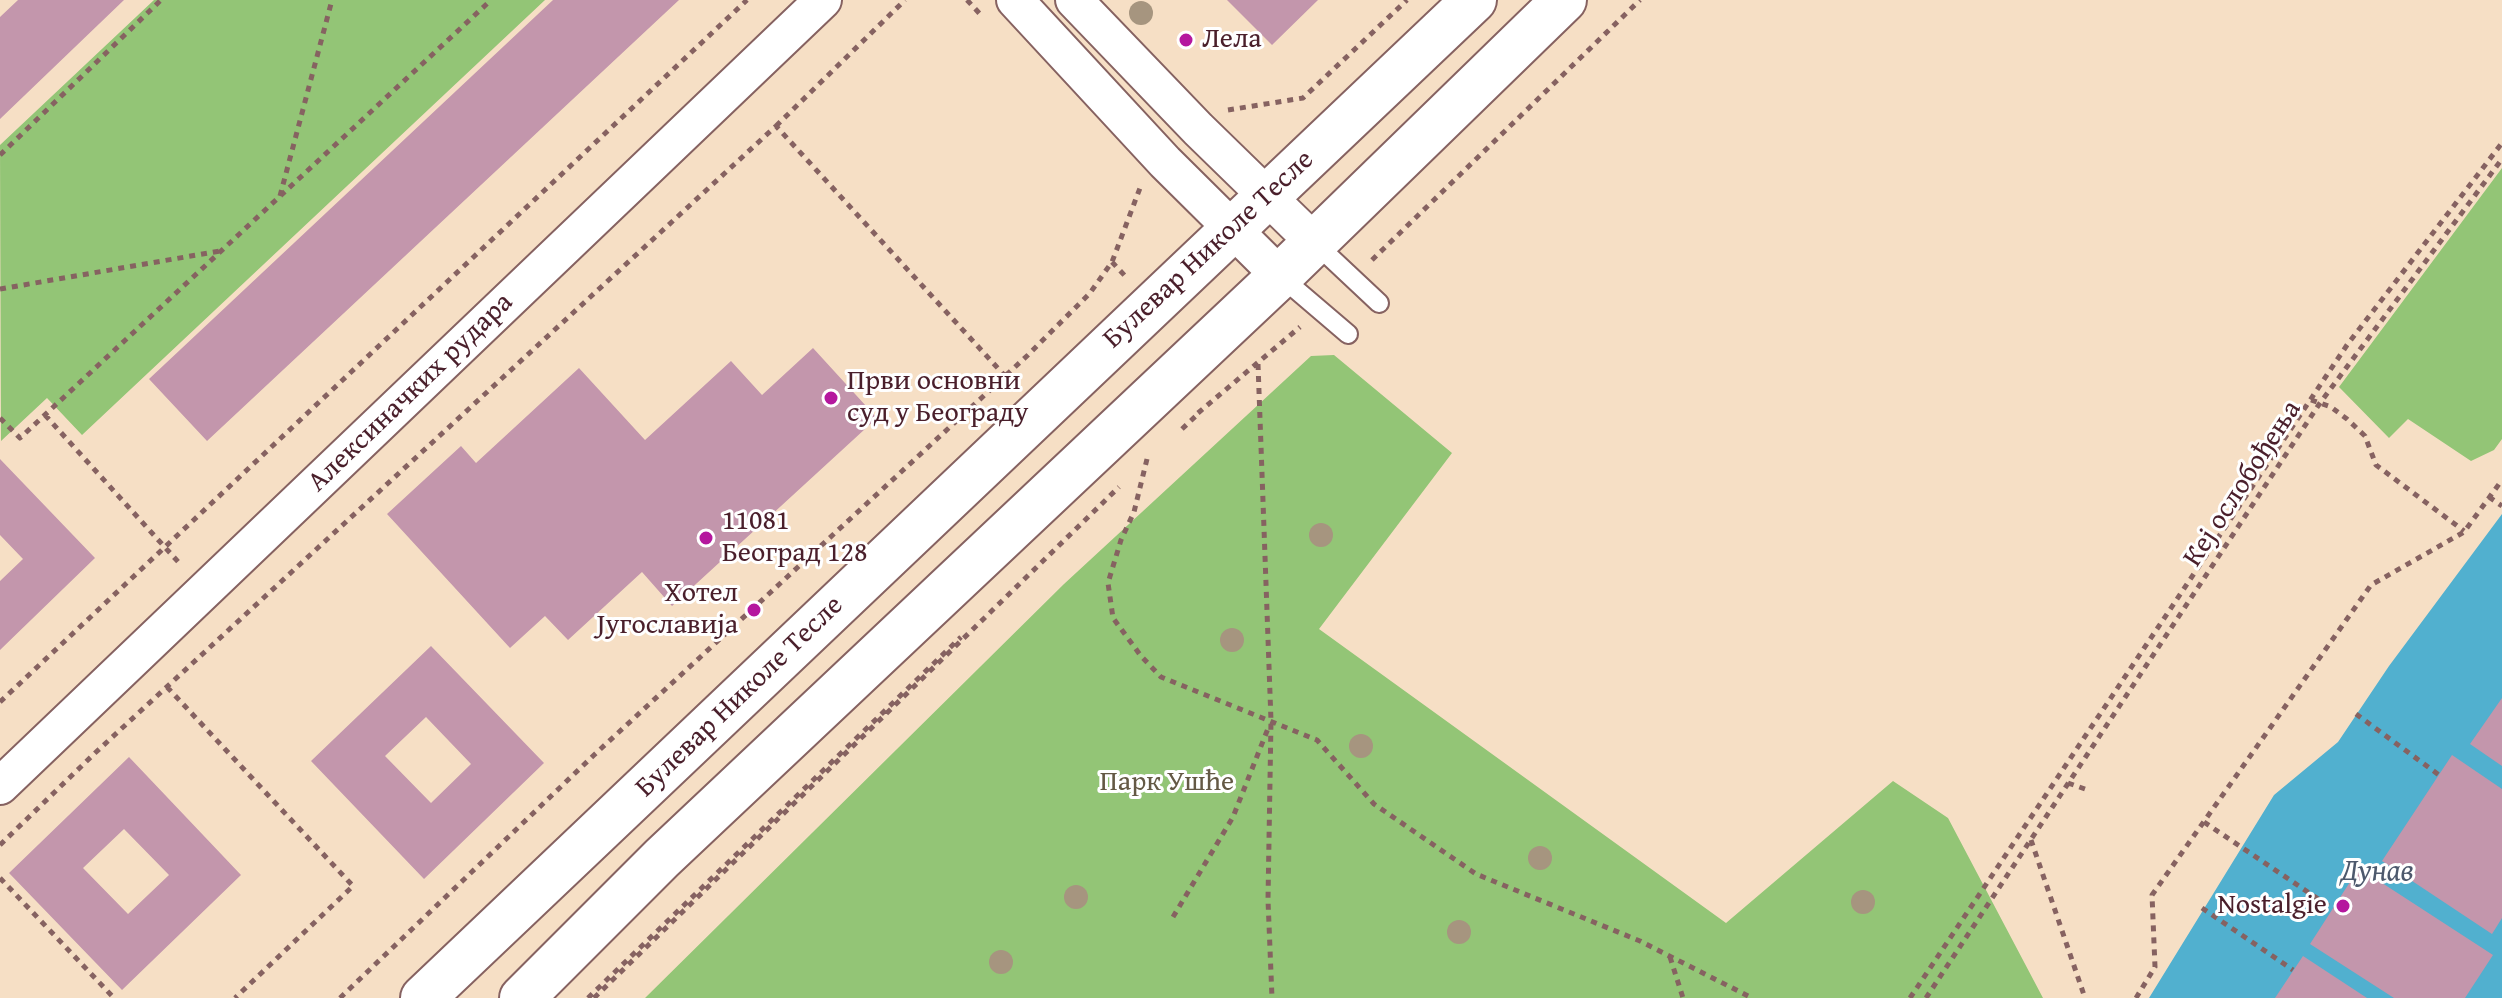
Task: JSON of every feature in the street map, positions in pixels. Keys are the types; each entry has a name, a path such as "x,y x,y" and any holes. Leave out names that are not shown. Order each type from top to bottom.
{"main road":[{"name":"Булевар Николе Тесле","path":"423,998 1474,0"},
{"path":"522,998 662,858 1280,276 1564,0"}],"street":[{"name":"Алексиначких рудара","path":"0,786 823,0"},
{"path":"1015,0 1165,162 1280,276"},
{"path":"1074,0 1198,129 1314,242"}],"lane":[{"path":"1314,242 1379,303"},
{"path":"1280,276 1348,334"}],"path":[{"path":"0,155 161,0"},
{"path":"280,196 332,0"},
{"path":"0,418 20,438 491,0"},
{"path":"0,702 747,0"},
{"path":"0,845 776,126 905,0"},
{"path":"1396,0 1401,5"},
{"path":"1352,278 1427,209 1640,0"},
{"path":"776,126 1005,376"},
{"path":"1910,998 2347,345 2502,143"},
{"name":"Кеј ослобођења","path":"1926,998 2320,403 2502,159"},
{"path":"0,289 221,250"},
{"path":"340,998 594,755 1005,376 1090,293 1112,262"},
{"path":"1178,432 1320,311"},
{"path":"1258,363 1271,721 1268,900 1272,998"},
{"path":"2311,400 2347,419 2365,436 2376,465 2464,532"},
{"path":"45,415 164,547"},
{"path":"1136,470 1157,451"},
{"path":"1146,460 1134,512 1121,540 1108,583 1113,618 1161,677 1317,740 1374,804 1476,874 1640,941 1752,998"},
{"path":"588,998 1125,480 594,998"},
{"path":"2136,998 2155,967 2152,895 2371,585 2464,532 2502,480"},
{"path":"2489,497 2502,506"},
{"path":"167,687 353,886 235,998"},
{"path":"2356,714 2439,775"},
{"path":"1173,917 1233,817 1271,721"},
{"path":"2068,783 2085,789"},
{"path":"2204,822 2333,909"},
{"path":"2031,839 2085,998"},
{"path":"0,878 114,998"},
{"path":"2202,908 2293,970"},
{"path":"1670,957 1683,998"}],"green space":[{"path":"154,0 545,0 82,435 47,398 1,441 0,145"},
{"path":"2502,168 2502,439 2494,450 2471,461 2408,419 2389,438 2339,387"},
{"name":"Парк Ушће","path":"1334,355 1452,453 1319,629 1726,923 1893,781 1948,818 2043,998 645,998 1064,584 1311,356"}],"water":[{"name":"Дунав","path":"2502,514 2502,998 2149,998 2274,795 2338,742 2389,666"}],"building":[{"path":"18,0 124,0 0,119 0,17"},
{"path":"553,0 679,0 207,441 149,379"},
{"path":"1227,0 1318,0 1272,45"},
{"path":"813,348 877,418 672,606 642,572 568,640 545,616 510,648 387,514 461,446 476,463 579,368 645,440 731,361 762,395"},
{"path":"0,459 95,558 0,650 0,581 23,559 0,535"},
{"path":"431,646 544,763 424,879 311,761","holes":["426,717 471,764 431,803 385,756"]},
{"path":"2502,698 2502,766 2470,744"},
{"path":"2452,755 2502,789 2502,918 2492,934 2382,861"},
{"path":"129,757 241,875 122,990 9,873","holes":["124,829 169,875 128,914 83,868"]},
{"path":"2359,868 2493,955 2465,998 2394,998 2310,944"},
{"path":"2303,956 2367,998 2275,998"}],"place":[{"name":"Лела","path":"1186,40"},
{"name":"Први основни суд у Београду","path":"831,398"},
{"name":"11081 Београд 128","path":"706,538"},
{"name":"Хотел Југославија","path":"754,610"},
{"name":"Nostalgie","path":"2343,906"}]}
